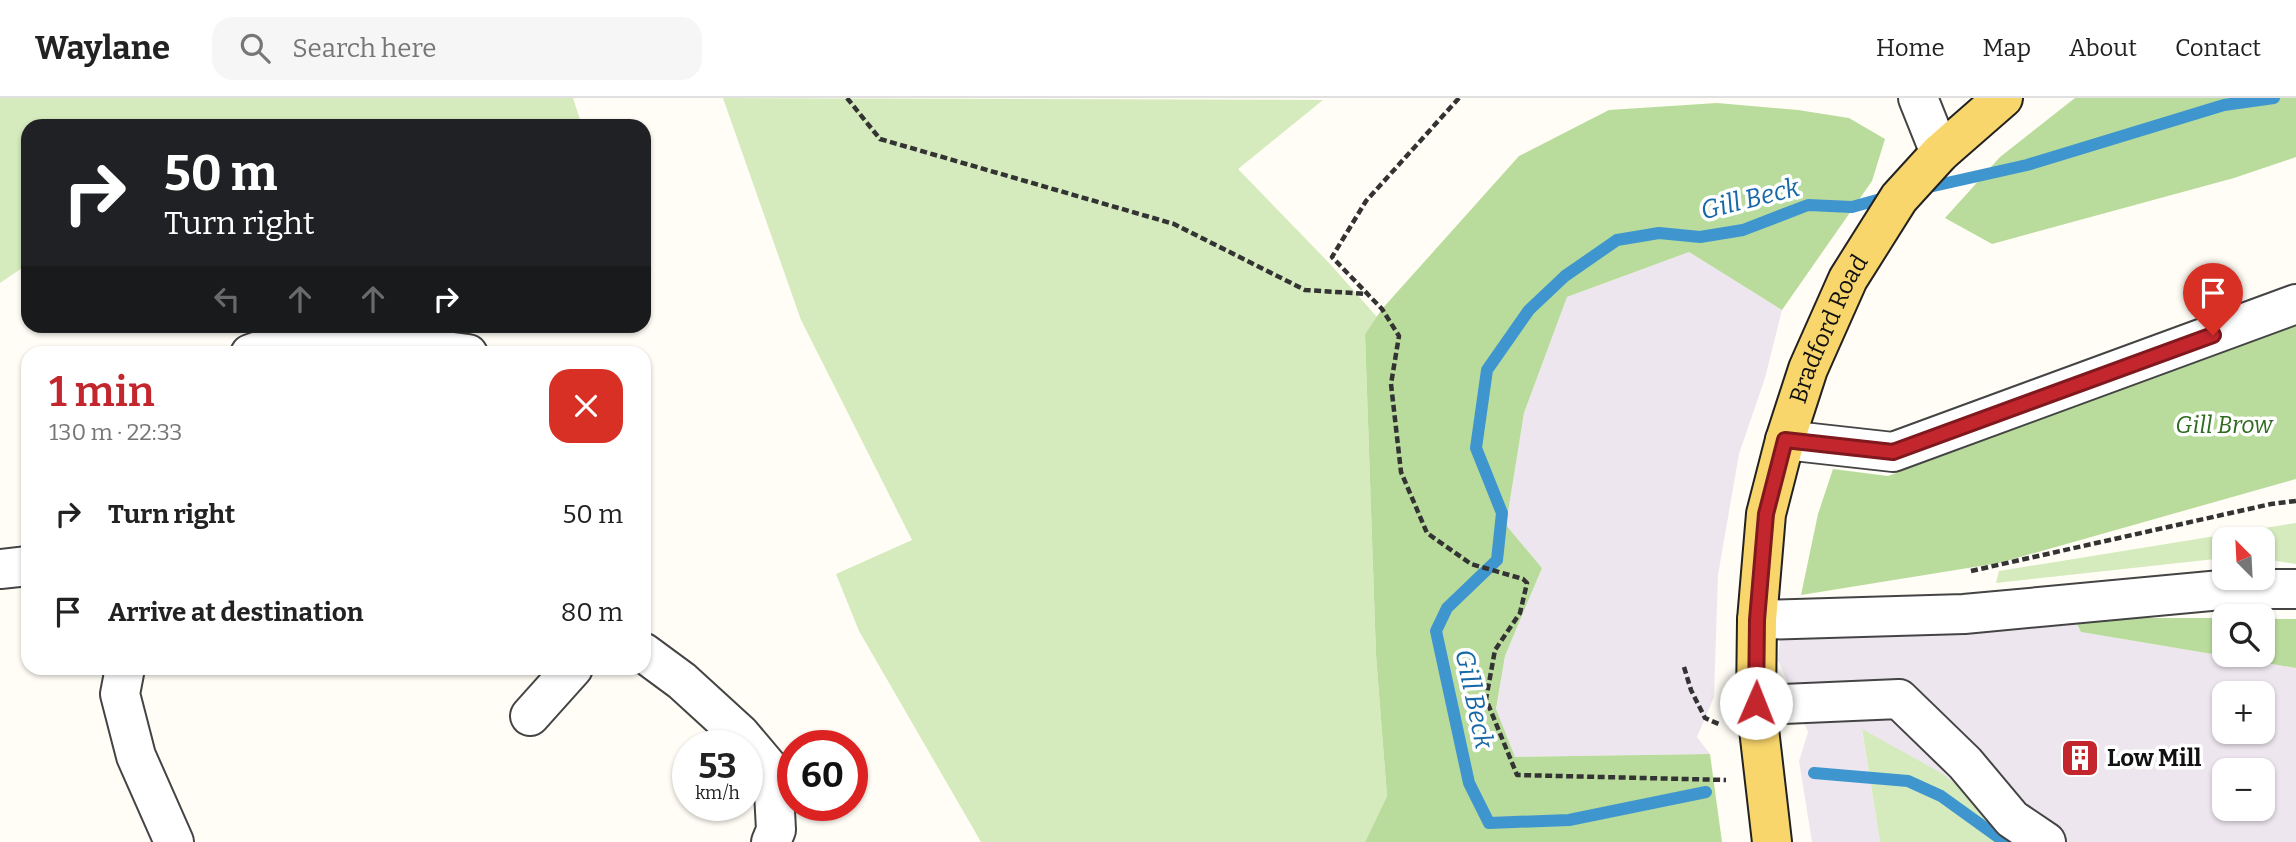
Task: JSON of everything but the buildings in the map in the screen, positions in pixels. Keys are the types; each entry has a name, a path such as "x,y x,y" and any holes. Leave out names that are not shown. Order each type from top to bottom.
{"main road":[{"name":"Bradford Road","path":"1772,842 1756,703 1757,620 1766,514 1785,440 1808,369 1848,279 1899,198 1940,153 2003,98"}],"street":[{"path":"1917,98 1940,153"},
{"path":"1785,440 1893,452 2296,304"},
{"path":"273,346 288,341 408,346"},
{"path":"0,569 21,567"},
{"path":"1757,620 1964,614 2232,589 2296,589"},
{"path":"651,658 682,681 740,734 773,773 776,830 771,842"},
{"path":"124,675 120,694 136,756 174,842"},
{"path":"530,716 567,675"},
{"path":"1756,703 1899,699 1965,763 2012,819 2046,842"}],"path":[{"path":"847,98 880,139 1174,224 1305,290 1368,294"},
{"path":"1459,98 1367,201 1332,257 1382,309 1399,336 1391,384 1401,472 1427,533 1471,564 1523,579 1527,583 1520,612 1494,650 1486,699 1517,775 1764,780"},
{"path":"1966,572 2296,501"},
{"path":"1684,667 1691,690 1705,718 1760,740"}],"shaded area":[{"path":"1689,252 1782,310 1765,378 1739,454 1718,575 1714,697 1697,737 1710,754 1515,757 1496,710 1505,656 1542,568 1506,525 1524,413 1567,297"},
{"path":"2074,618 2081,632 2212,654 2212,667 2275,667 2275,664 2296,668 2296,842 2025,842 1862,730 1880,842 1812,842 1799,761 1808,732 1778,660 1781,631"}],"green space":[{"path":"0,98 573,98 580,119 21,119 21,269 0,283"},
{"path":"723,98 1323,100 1238,169 1377,317 1365,334 1376,655 1387,796 1365,842 981,842 859,631 836,574 912,540 801,320"},
{"path":"2075,98 2296,98 2296,157 2234,178 1992,244 1945,218 2000,157"},
{"path":"1717,103 1798,110 1849,118 1885,139 1872,181 1782,310 1689,252 1567,297 1524,413 1506,525 1542,568 1505,656 1496,709 1515,757 1710,754 1722,842 1365,842 1387,796 1376,655 1365,334 1382,309 1519,156 1609,110"},
{"name":"Gill Brow","path":"2296,322 2296,479 1999,563 1801,595 1818,514 1833,469 1888,476"},
{"path":"2296,523 2296,564 2275,561 2275,527 2271,527"},
{"path":"2212,537 2212,559 1996,583 1999,571"},
{"path":"2074,618 2212,618 2212,654 2081,632"},
{"path":"2275,619 2296,619 2296,668 2275,664"},
{"path":"1862,729 1943,774 2025,842 1880,842"}],"waterway":[{"name":"Gill Beck","path":"1920,189 2027,165 2224,105 2274,98"},
{"name":"Gill Beck","path":"1706,792 1569,820 1489,823 1469,783 1436,631 1447,608 1497,560 1502,513 1476,448 1487,370 1529,310 1565,276 1617,240 1659,233 1700,237 1743,230 1808,205 1852,207 1888,197"},
{"name":"Gill Beck","path":"1814,773 1908,781 1941,796 2005,842"}],"place":[{"name":"Low Mill","path":"2080,758"}],"route":[{"path":"1756,703 1757,620 1766,514 1785,440 1893,452 2213,335"}]}
